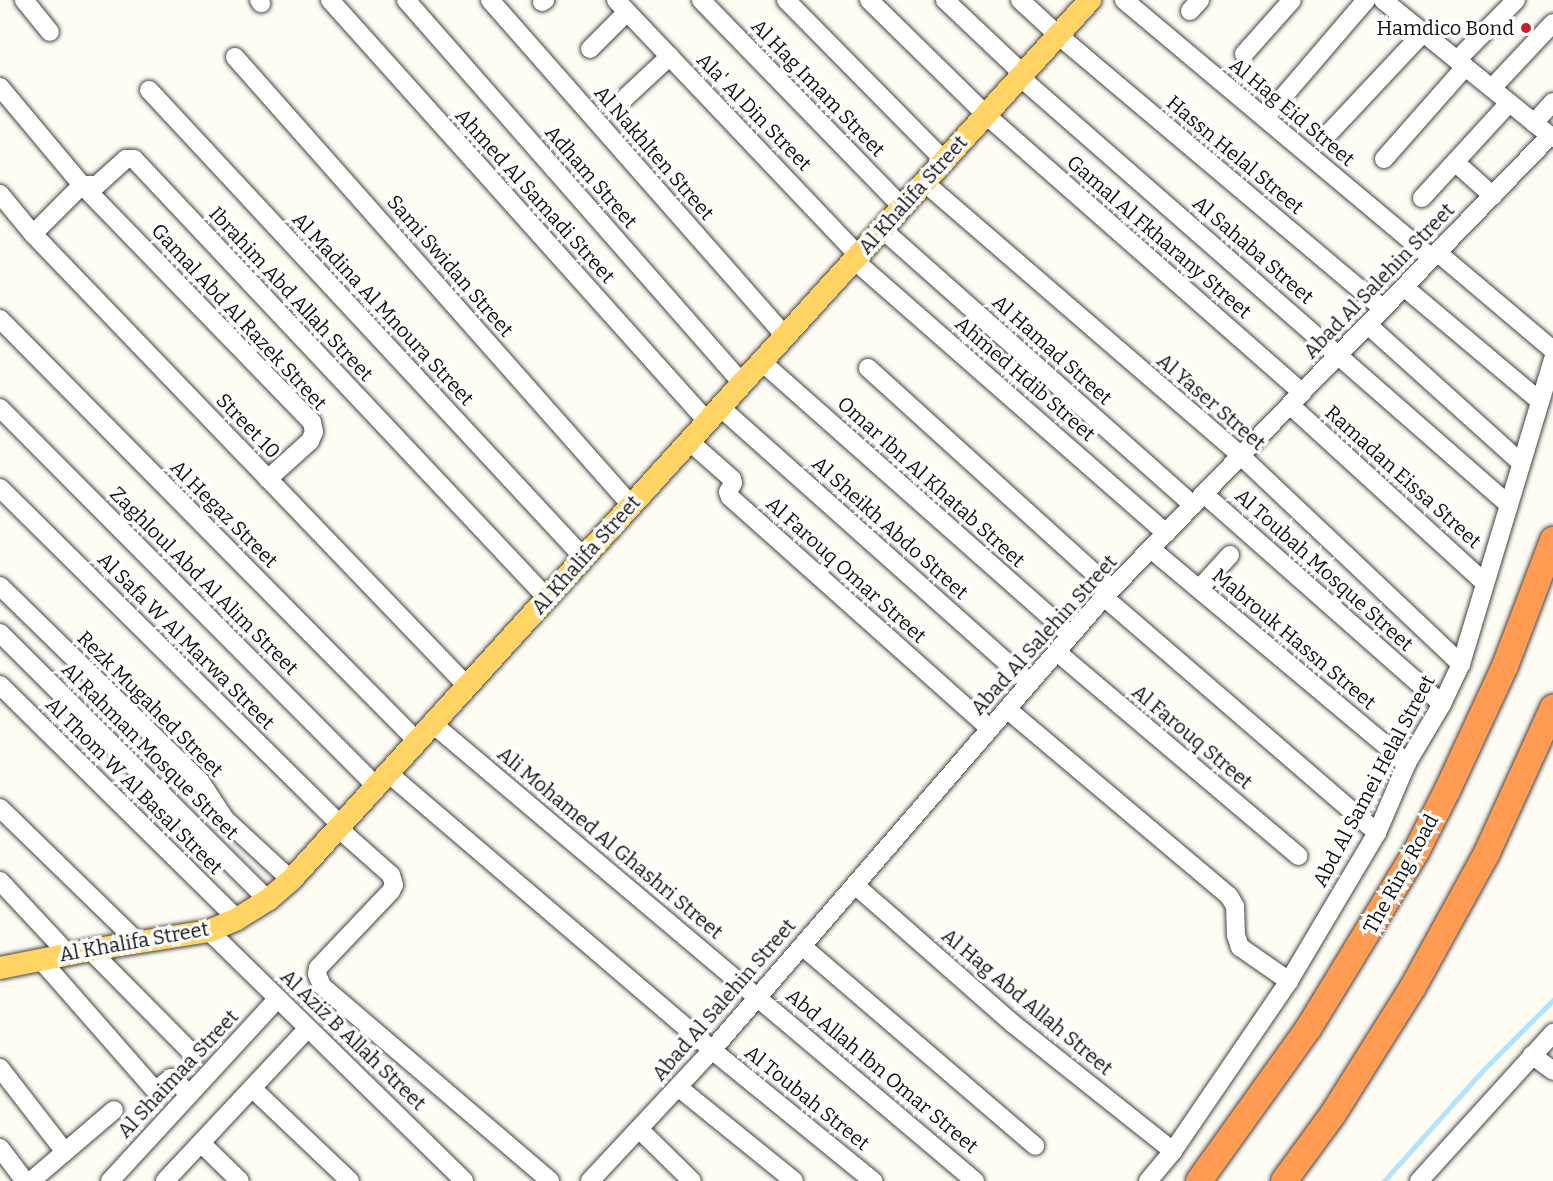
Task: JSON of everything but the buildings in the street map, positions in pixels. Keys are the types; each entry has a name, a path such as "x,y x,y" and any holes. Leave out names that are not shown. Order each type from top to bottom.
{"highway":[{"name":"The Ring Road","path":"1200,1181 1308,1029 1416,852 1482,718 1553,540"},
{"path":"1284,1181 1333,1114 1413,987 1486,855 1553,708"}],"main road":[{"name":"Al Khalifa Street","path":"0,968 90,950 209,931 237,920 268,900 291,880 1090,0"}],"street":[{"path":"24,0 50,32"},
{"name":"Ahmed Al Samadi Street","path":"330,0 713,414"},
{"name":"Adham Street","path":"406,0 742,383"},
{"name":"Al Nakhlten Street","path":"490,0 785,336"},
{"name":"Al Hag Imam Street","path":"701,0 902,207"},
{"path":"786,0 944,160"},
{"name":"Gamal Al Fkharany Street","path":"869,0 986,115 1296,399"},
{"name":"Al Sahaba Street","path":"945,0 1021,75 1509,505"},
{"name":"Hassn Helal Street","path":"1020,0 1058,35 1383,309"},
{"name":"Al Hag Eid Street","path":"1124,0 1265,118 1553,350"},
{"path":"1244,54 1292,0"},
{"path":"1265,118 1366,0"},
{"path":"1384,159 1516,0"},
{"path":"1394,3 1423,33 1552,137"},
{"path":"590,49 622,6"},
{"name":"Ala' Al Din Street","path":"622,6 856,257"},
{"path":"1492,88 1553,23"},
{"path":"1330,132 1423,33"},
{"path":"626,97 670,56"},
{"name":"Sami Swidan Street","path":"235,57 631,505"},
{"path":"0,87 82,185 33,234"},
{"name":"Al Madina Al Mnoura Street","path":"149,90 584,558"},
{"path":"1534,123 1553,102"},
{"path":"1422,198 1509,103"},
{"name":"Abad Al Salehin Street","path":"590,1181 712,1050 1108,593 1552,137"},
{"name":"Ibrahim Abd Allah Street","path":"82,185 97,185 126,159 134,159 547,598"},
{"path":"1455,162 1493,196"},
{"name":"Al Yaser Street","path":"924,182 1241,456 1461,664"},
{"name":"Gamal Abd Al Razek Street","path":"82,185 312,423 314,432 310,441 268,479"},
{"name":"Street 10","path":"0,194 33,234 467,686"},
{"name":"Al Hamad Street","path":"882,229 1199,499"},
{"name":"Ahmed Hdib Street","path":"856,257 1166,533"},
{"path":"1404,287 1540,401"},
{"name":"Al Hegaz Street","path":"0,319 417,741"},
{"path":"1368,325 1521,463"},
{"name":"Abd Al Samei Helal Street","path":"1148,1181 1173,1151 1289,981 1377,833 1407,763 1442,704 1461,664 1553,359"},
{"name":"Omar Ibn Al Khatab Street","path":"762,362 1071,636"},
{"path":"868,368 1108,593 1377,833"},
{"name":"Ramadan Eissa Street","path":"1296,399 1485,583"},
{"name":"Zaghloul Abd Al Alim Street","path":"0,408 382,780 712,1050"},
{"name":"Al Sheikh Abdo Street","path":"713,414 1030,683"},
{"name":"Al Farouq Omar Street","path":"689,441 732,479 733,483 728,492 730,497 990,729"},
{"name":"Al Safa W Al Marwa Street","path":"0,488 339,827 391,875 394,885 391,891 318,968 317,974 322,986 550,1181"},
{"name":"Al Toubah Mosque Street","path":"1199,499 1442,704"},
{"name":"Mabrouk Hassn Street","path":"1151,549 1407,763"},
{"path":"1199,589 1230,555"},
{"name":"Rezk Mugahed Street","path":"0,586 200,781 225,819 291,880"},
{"name":"Al Rahman Mosque Street","path":"0,633 268,900"},
{"name":"Al Farouq Street","path":"1057,652 1298,856"},
{"name":"Al Thom W Al Basal Street","path":"0,685 237,920"},
{"path":"1007,709 1229,896 1235,906 1236,935 1240,947 1289,981"},
{"name":"Ali Mohamed Al Ghashri Street","path":"433,724 759,996"},
{"path":"0,808 138,942"},
{"path":"0,881 68,954"},
{"name":"Al Hag Abd Allah Street","path":"855,885 1012,1023 1173,1151"},
{"name":"Al Aziz B Allah Street","path":"209,931 464,1181"},
{"path":"802,946 1035,1146"},
{"path":"90,950 194,1055"},
{"path":"41,960 153,1088 158,1089 170,1078 190,1094"},
{"name":"Abd Allah Ibn Omar Street","path":"759,996 975,1181"},
{"name":"Al Shaimaa Street","path":"110,1181 279,999"},
{"path":"165,1181 308,1028"},
{"path":"1419,1181 1553,1033"},
{"name":"Al Toubah Street","path":"712,1050 873,1181"},
{"path":"1532,1056 1553,1071"},
{"path":"0,1068 65,1152"},
{"path":"678,1087 794,1181"},
{"path":"252,1088 350,1181"},
{"path":"31,1181 114,1110"},
{"path":"639,1129 692,1181"},
{"path":"201,1143 240,1181"},
{"path":"0,1148 25,1181"}],"waterway":[{"path":"1384,1181 1484,1069 1553,1000"}],"place":[{"name":"Hamdico Bond","path":"1526,28"}]}
